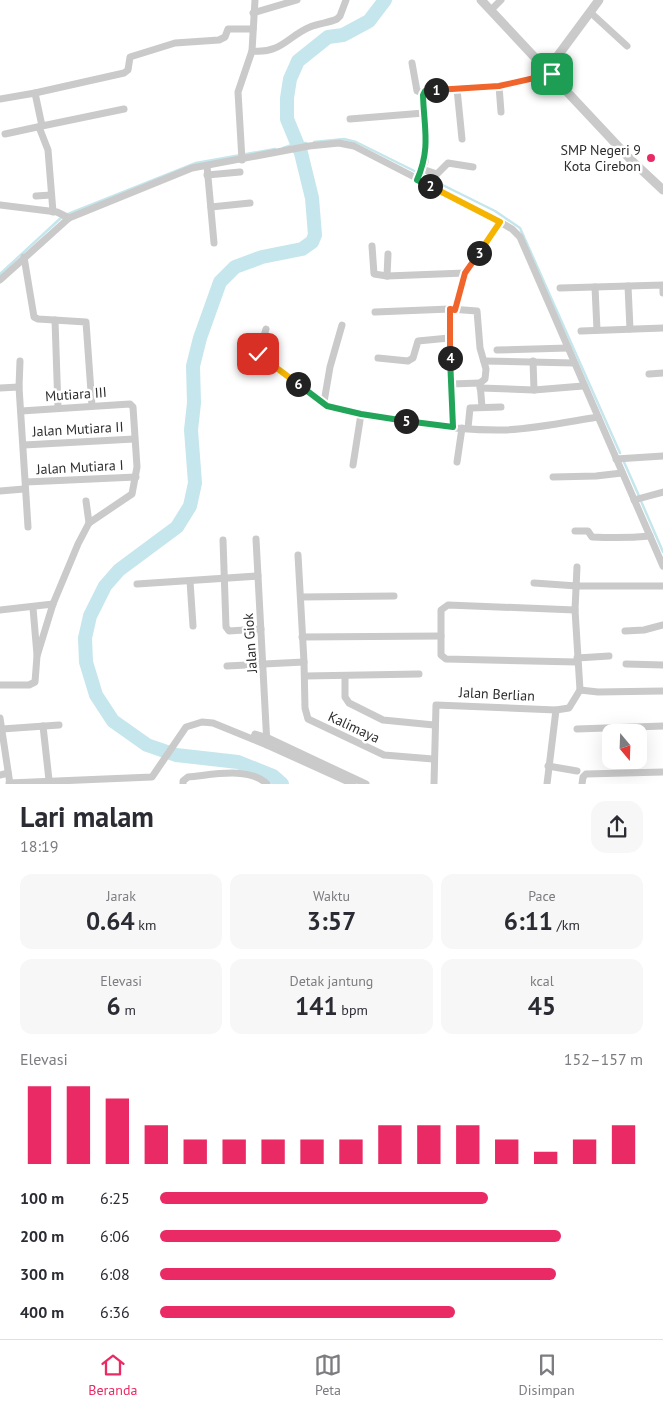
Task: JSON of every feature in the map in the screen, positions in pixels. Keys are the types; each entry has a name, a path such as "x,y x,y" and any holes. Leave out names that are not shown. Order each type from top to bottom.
{"street":[{"path":"242,156 238,92 252,50 255,0"},
{"path":"253,13 297,0"},
{"path":"252,50 276,48 288,42 308,27 337,20 346,0"},
{"path":"481,0 631,160 663,190"},
{"path":"491,10 501,0"},
{"path":"412,64 417,91 423,93 427,90 499,86 550,72 599,0"},
{"path":"590,12 627,46"},
{"path":"0,99 124,73 128,70 130,57 172,43 219,40 225,37 228,29 253,29"},
{"path":"499,86 501,112"},
{"path":"456,89 462,139"},
{"path":"35,92 41,127 48,150 50,195 53,212"},
{"path":"420,174 426,147 423,93"},
{"path":"5,134 124,109"},
{"path":"350,119 424,113"},
{"path":"19,131 21,141"},
{"path":"0,280 69,218 192,168 207,166 242,156 309,146 348,144 420,174 516,232 523,241 583,386 663,566"},
{"path":"420,174 440,173 444,165 448,163 474,167"},
{"path":"207,166 214,243"},
{"path":"208,175 240,172"},
{"path":"36,196 50,195"},
{"path":"210,207 250,203"},
{"path":"0,205 64,214 69,218"},
{"path":"453,427 449,338 453,310 465,273 500,222"},
{"path":"372,246 373,272 387,276 465,273"},
{"path":"387,276 388,254"},
{"path":"24,257 33,314 38,319 86,322 92,406"},
{"path":"560,288 663,285 663,293"},
{"path":"628,286 630,328"},
{"path":"596,287 598,330"},
{"path":"375,312 477,311 480,348 484,361 485,376 480,386 482,407"},
{"path":"55,320 58,408"},
{"path":"324,402 330,367 342,325"},
{"path":"581,331 663,328"},
{"path":"266,329 258,356 327,406 361,414 453,427 504,430 598,417"},
{"path":"378,358 408,361 413,358 418,341 449,338"},
{"path":"497,350 568,348"},
{"path":"20,361 19,388 28,527"},
{"path":"484,361 574,363"},
{"path":"533,361 534,390"},
{"path":"649,374 663,373"},
{"path":"451,384 534,390 583,386"},
{"path":"0,388 19,388"},
{"name":"Mutiara III","path":"21,411 132,405 134,439"},
{"path":"457,462 469,409 501,406"},
{"path":"353,465 361,414"},
{"path":"0,685 33,684 37,656 53,604 71,558 89,523 132,494 137,467 134,439"},
{"name":"Jalan Mutiara II","path":"24,445 134,439"},
{"path":"616,459 663,456"},
{"path":"553,477 622,473"},
{"name":"Jalan Mutiara I","path":"0,491 25,486 136,477"},
{"path":"634,500 663,492"},
{"path":"86,501 89,523"},
{"path":"575,532 588,531 592,537 608,536 616,539 650,536"},
{"name":"Jalan Giok","path":"256,539 268,742"},
{"path":"223,540 226,628 230,632 261,629"},
{"path":"298,555 305,676 419,674"},
{"path":"547,784 556,710 569,708 580,690 575,610 577,567"},
{"path":"137,584 258,576"},
{"path":"190,581 193,626"},
{"path":"534,583 577,586 663,586"},
{"path":"301,598 394,596"},
{"path":"0,610 33,608 53,604"},
{"path":"575,610 452,604 442,610 441,655 446,659 577,660 609,656"},
{"path":"33,608 37,656"},
{"path":"625,631 644,630 663,625"},
{"path":"302,637 441,636"},
{"path":"226,666 304,662"},
{"path":"626,664 663,665"},
{"name":"Kalimaya","path":"305,676 305,708 308,719 384,755 433,759"},
{"path":"345,676 344,697 349,702 383,720 434,725 434,784"},
{"path":"580,690 598,692 663,691"},
{"name":"Jalan Berlian","path":"434,725 436,705 556,710"},
{"path":"0,718 4,774 10,783 152,777 186,727 202,722 213,723 253,739 268,742 343,776 366,784"},
{"path":"2,729 59,725"},
{"path":"43,726 49,780"},
{"path":"577,729 663,726"},
{"path":"548,766 577,771"},
{"path":"582,784 583,777 586,774 663,772"},
{"path":"182,784 188,777 242,774 251,775 267,784"},
{"path":"343,776 353,784"}],"waterway":[{"path":"282,784 273,776 238,762 176,755 147,745 113,721 96,695 86,662 85,638 90,616 105,586 119,570 177,527 190,506 195,483 191,430 194,403 193,366 200,338 220,282 235,267 262,257 302,249 312,242 315,235 312,198 301,153 287,119 287,98 290,79 298,61 328,37 343,35 369,21 385,0"},
{"path":"314,142 344,139 356,142 495,211 520,228 620,453"},
{"path":"283,148 298,143 306,143"},
{"path":"68,214 196,163 275,149"},
{"path":"0,274 63,216"},
{"path":"624,462 639,496"},
{"path":"641,501 663,552"}],"place":[{"name":"SMP Negeri 9 Kota Cirebon","path":"651,158"}],"route":[{"path":"258,354 260,358 324,402 327,406 361,414 453,427 449,338 450,309 455,310 465,273 500,222 417,180 426,156 423,93 427,90 499,86 533,80 552,74"}]}
